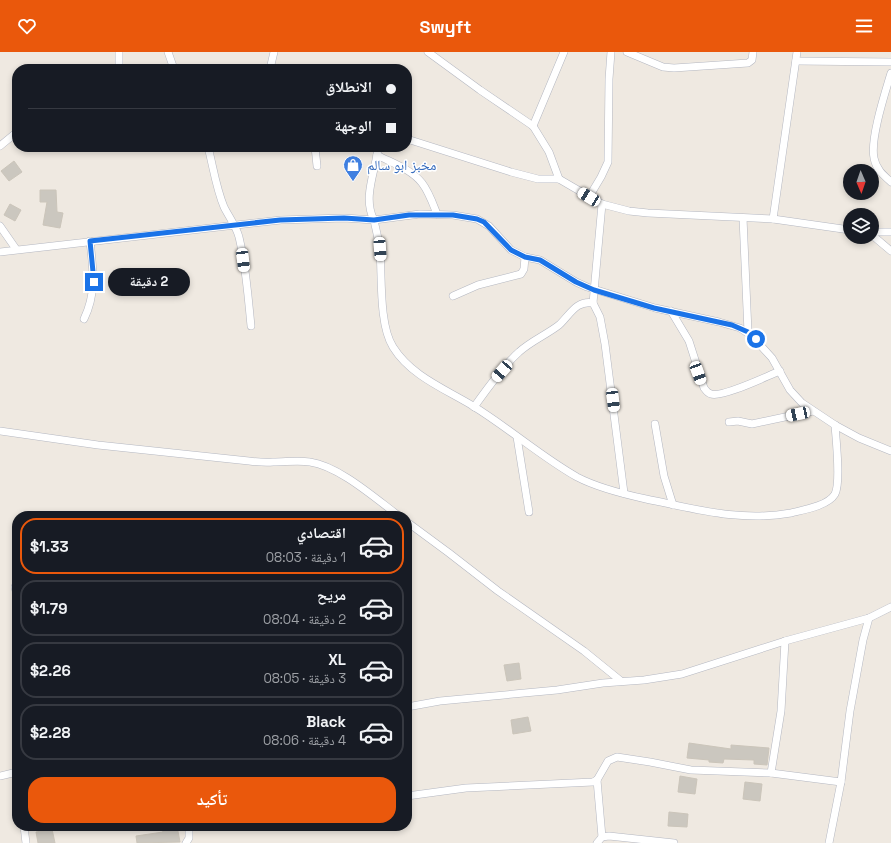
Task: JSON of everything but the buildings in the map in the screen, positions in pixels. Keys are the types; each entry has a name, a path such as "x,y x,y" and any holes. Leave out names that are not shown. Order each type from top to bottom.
{"street":[{"path":"119,52 119,64"},
{"path":"168,52 172,64"},
{"path":"271,64 274,52"},
{"path":"428,52 533,126 549,152 559,179"},
{"path":"533,126 564,52"},
{"path":"589,197 608,162 609,79 612,52"},
{"path":"627,52 663,67 674,68 748,64 752,60 753,52"},
{"path":"773,218 797,52"},
{"path":"796,61 891,62"},
{"path":"891,73 889,88 877,127 873,153 878,169 891,182"},
{"path":"0,146 12,136"},
{"path":"412,141 511,172 538,179 559,179 602,204 629,211 743,218 773,218 843,229"},
{"path":"209,152 222,199 239,237 251,326"},
{"path":"316,152 317,166"},
{"path":"377,152 369,200 380,249 384,325 392,346 406,364 420,375 474,406 516,437 577,477 599,486 624,493 714,513 758,516 786,514 822,504 832,498 836,488 837,458 835,425"},
{"path":"379,152 417,178 426,191 437,214"},
{"path":"602,204 593,303 598,310 606,344 624,493"},
{"path":"0,252 280,220 318,218 352,218 374,220 409,215 437,214 468,217 484,222 511,250 525,257 540,260 576,282 594,290 654,308 719,322 748,332 772,358 793,394 835,425 858,438 891,450"},
{"path":"743,218 748,332"},
{"path":"0,226 16,249"},
{"path":"879,233 891,232"},
{"path":"879,240 891,251"},
{"path":"84,319 90,304 94,282 90,241"},
{"path":"453,296 478,285 521,274 524,269 525,257"},
{"path":"474,406 492,382 518,352 558,325 577,306 586,303 593,303"},
{"path":"671,312 689,341 704,388 711,395 716,395 739,388 780,371"},
{"path":"729,422 738,421 752,424 813,410"},
{"path":"655,424 664,476 673,505"},
{"path":"0,431 98,445 243,460 312,462 339,474 362,488 392,511"},
{"path":"516,437 529,512"},
{"path":"412,526 503,594 584,651 622,681"},
{"path":"412,707 440,701 557,690 682,674 785,641 869,618 891,607"},
{"path":"829,843 865,628 869,618"},
{"path":"771,774 779,727 783,689 785,641"},
{"path":"597,843 602,837 597,780 608,761 617,757 691,770 771,774 840,782"},
{"path":"0,776 12,775"},
{"path":"412,795 466,788 582,783 597,780"},
{"path":"25,831 26,843"},
{"path":"186,843 189,838 189,831"},
{"path":"602,837 617,836 674,843"}],"place":[{"name":"مخبز ابو سالم","path":"353,182"}],"route":[{"path":"94,282 90,241 280,220 344,218 374,220 420,214 453,215 477,219 484,222 511,250 517,254 540,260 576,282 594,290 654,308 732,325 748,332 756,339"}]}
